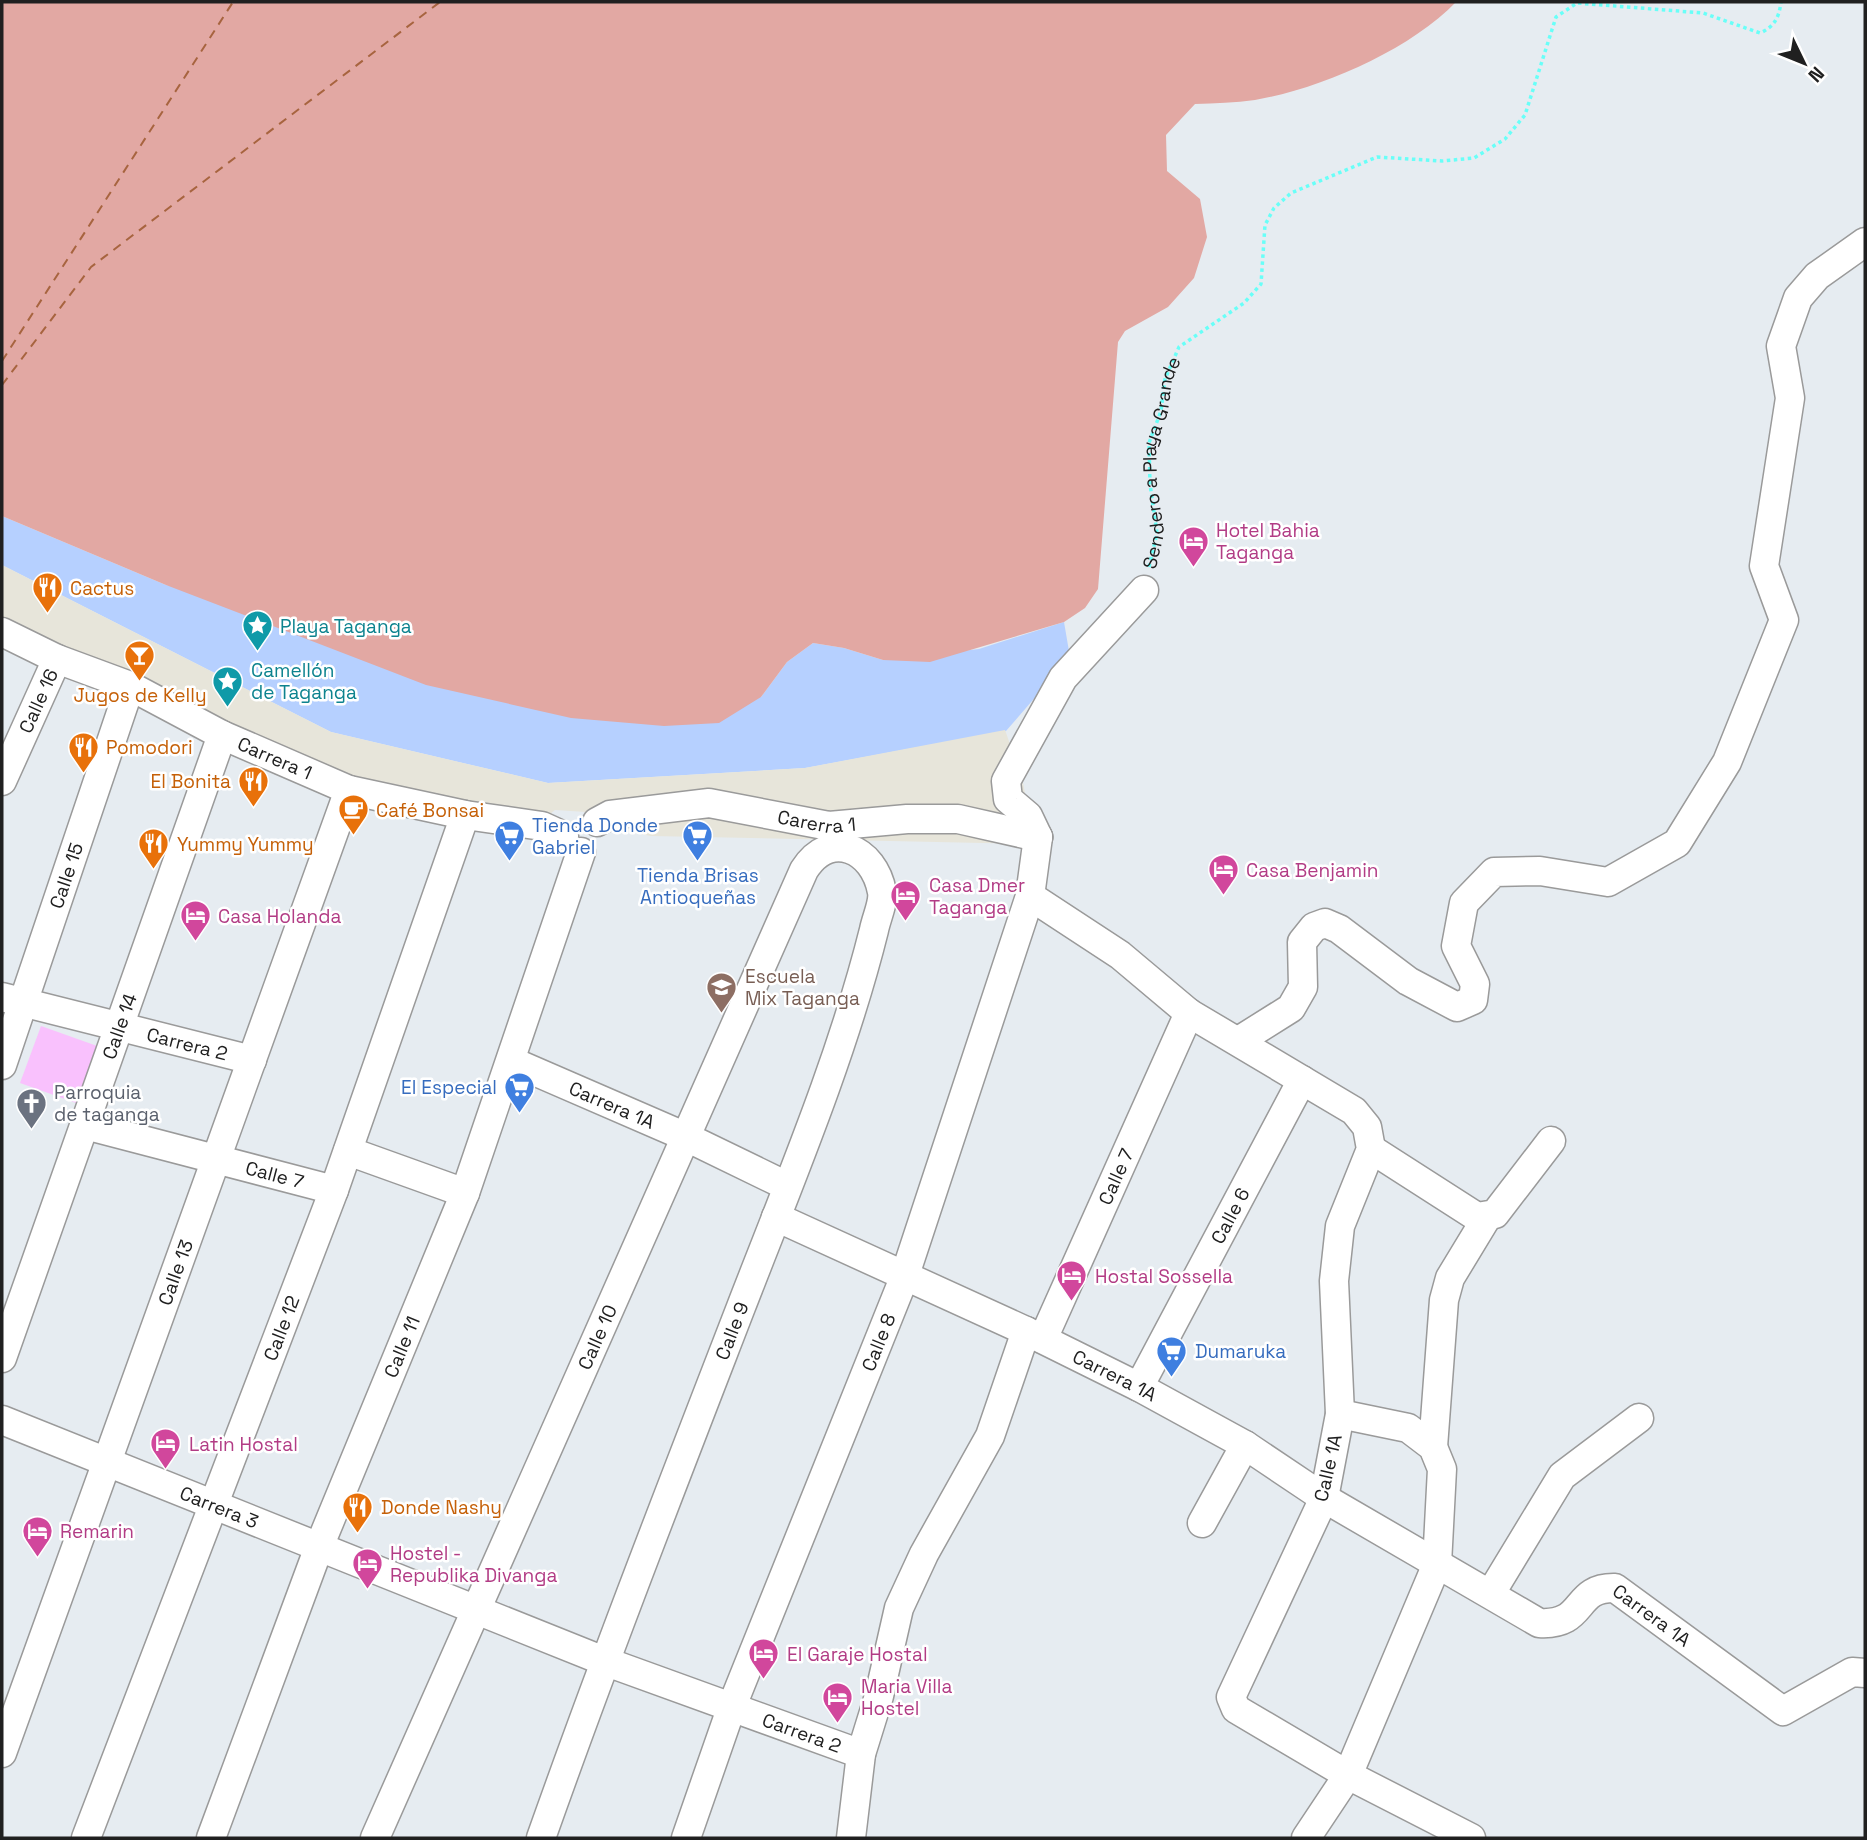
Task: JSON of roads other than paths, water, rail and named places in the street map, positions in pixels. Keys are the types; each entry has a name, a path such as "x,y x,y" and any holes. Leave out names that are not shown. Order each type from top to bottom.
{"street":[{"path":"1240,1040 1291,1008 1303,987 1302,942 1314,927 1325,923 1339,929 1408,981 1457,1007 1473,1000 1475,984 1455,946 1464,903 1494,872 1540,871 1608,881 1676,843 1727,762 1784,620 1764,566 1790,398 1781,346 1798,298 1817,276 1865,242"},
{"name":"Sendero a Playa Grande","path":"1038,837 1028,816 1008,799 1006,781 1063,678 1144,590"},
{"name":"Carrera 1","path":"2,632 57,659 130,687 222,735 349,790 465,815 542,826 572,844"},
{"name":"Calle 16","path":"2,781 57,659"},
{"name":"Calle 15","path":"2,1065 14,999 130,687"},
{"name":"Calle 14","path":"2,1358 85,1125 117,1026 222,735"},
{"name":"Calle 13","path":"2,1753 349,790"},
{"name":"Carerra 1","path":"597,822 610,815 709,803 829,826 907,819 958,819 1038,837"},
{"name":"Calle 12","path":"86,1838 334,1190 465,815"},
{"name":"Calle 11","path":"211,1838 319,1547 465,1193 511,1061 572,844 598,840 597,822"},
{"name":"Calle 8","path":"686,1838 732,1706 904,1278 1030,895 1038,837"},
{"name":"Calle 10","path":"375,1838 804,870 814,854 829,847"},
{"name":"Calle 9","path":"541,1838 604,1661 788,1186 861,980 883,894 871,866 856,851 829,847"},
{"path":"1030,895 1120,955 1189,1013 1240,1040 1354,1111 1369,1138 1477,1217 1495,1214 1551,1141"},
{"name":"Carrera 2","path":"14,999 252,1060"},
{"name":"Calle 7","path":"1034,1335 1189,1013"},
{"name":"Carrera 1A","path":"511,1061 684,1136 788,1186"},
{"name":"Calle 6","path":"1139,1387 1302,1080"},
{"path":"85,1125 217,1157"},
{"name":"Calle 1A","path":"1348,1775 1236,1709 1231,1697 1324,1498 1340,1413 1334,1281 1340,1226 1369,1138"},
{"path":"348,1152 465,1193"},
{"name":"Calle 7","path":"217,1157 334,1190"},
{"name":"Carrera 1A","path":"776,1217 904,1278 1034,1335 1139,1387 1245,1445 1324,1498 1539,1623 1555,1624 1572,1616 1588,1593 1601,1588 1615,1588 1783,1710 1852,1672 1865,1673"},
{"path":"1306,1838 1348,1775 1437,1564 1442,1469 1433,1447 1444,1300 1450,1278 1487,1217"},
{"name":"Carrera 2","path":"319,1547 604,1661 861,1754 879,1696 899,1608 924,1554 990,1436 1034,1335"},
{"path":"1340,1413 1408,1428 1433,1447"},
{"path":"1491,1593 1562,1476 1639,1418"},
{"name":"Carrera 3","path":"2,1420 319,1547"},
{"path":"1202,1523 1245,1445"},
{"path":"851,1838 861,1754"},
{"path":"1348,1775 1471,1838"}],"place":[{"name":"Hotel Bahia Taganga","path":"1193,568"},
{"name":"Cactus","path":"47,615"},
{"name":"Playa Taganga","path":"257,653"},
{"name":"Jugos de Kelly","path":"140,683"},
{"name":"Camellón de Taganga","path":"228,708"},
{"name":"Pomodori","path":"83,774"},
{"name":"El Bonita","path":"254,808"},
{"name":"Café Bonsai","path":"353,837"},
{"name":"Tienda Donde Gabriel","path":"509,863"},
{"name":"Tienda Brisas Antioqueñas","path":"698,863"},
{"name":"Yummy Yummy","path":"154,871"},
{"name":"Casa Benjamin","path":"1223,897"},
{"name":"Casa Dmer Taganga","path":"906,923"},
{"name":"Casa Holanda","path":"195,943"},
{"name":"Escuela Mix Taganga","path":"722,1014"},
{"name":"El Especial","path":"520,1114"},
{"name":"Parroquia de taganga","path":"31,1130"},
{"name":"Hostal Sossella","path":"1072,1303"},
{"name":"Dumaruka","path":"1172,1378"},
{"name":"Latin Hostal","path":"166,1471"},
{"name":"Donde Nashy","path":"358,1534"},
{"name":"Remarin","path":"37,1558"},
{"name":"Hostel - Republika Divanga","path":"367,1591"},
{"name":"El Garaje Hostal","path":"764,1681"},
{"name":"Maria Villa Hostel","path":"838,1724"}]}
